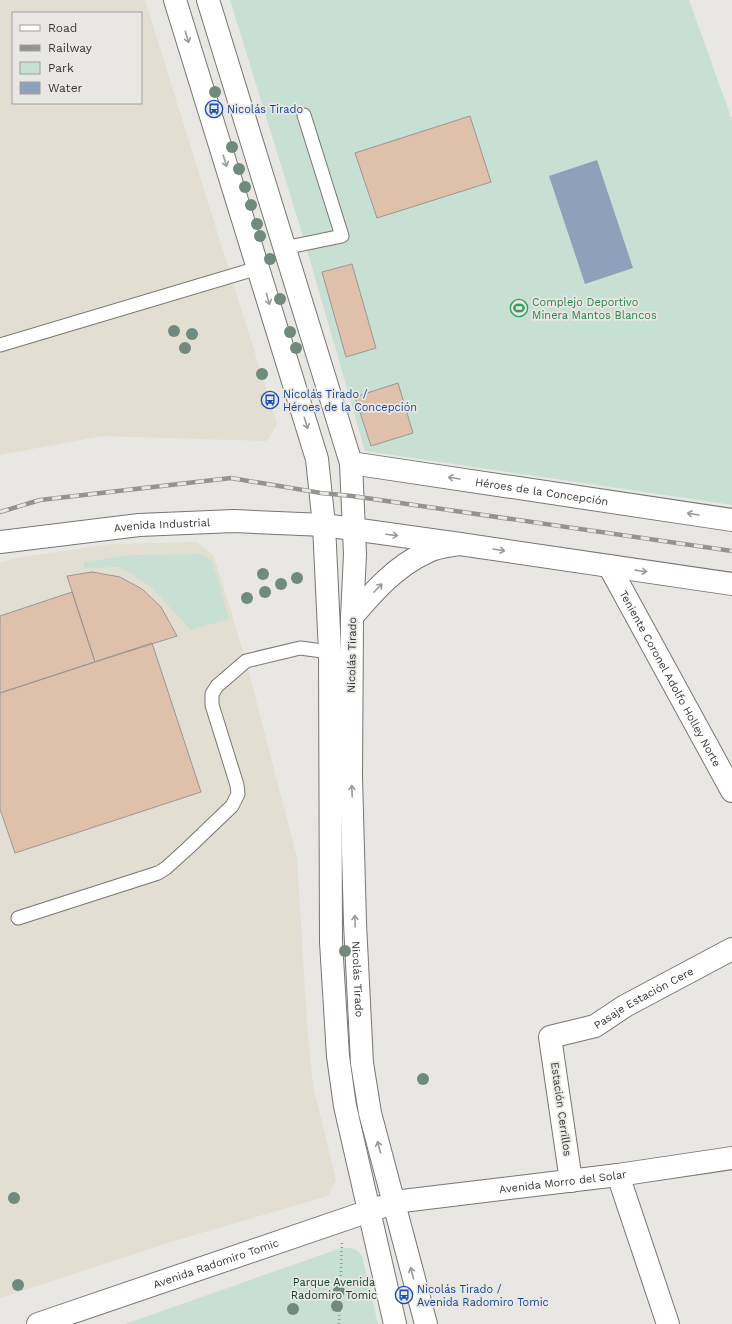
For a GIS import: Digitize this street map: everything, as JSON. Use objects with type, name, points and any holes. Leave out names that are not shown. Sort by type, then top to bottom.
[{"type":"main road","name":"Nicolás Tirado","points":[[175,0],[317,459],[324,525],[330,652],[331,942],[338,1056],[345,1106],[395,1324]]},
{"type":"main road","name":"Nicolás Tirado","points":[[208,0],[351,463],[355,554],[352,617],[351,777],[355,923],[362,1063],[370,1113],[426,1324]]},
{"type":"main road","name":"Héroes de la Concepción","points":[[351,463],[732,520]]},
{"type":"main road","name":"Avenida Industrial","points":[[0,542],[139,525],[234,521],[324,525],[460,544]]},
{"type":"main road","points":[[352,617],[370,596],[397,569],[427,551],[460,544],[732,584]]},
{"type":"main road","name":"Teniente Coronel Adolfo Holley Norte","points":[[609,566],[732,789]]},
{"type":"main road","name":"Pasaje Estación Cere","points":[[550,1037],[595,1026],[625,1006],[732,949]]},
{"type":"main road","name":"Estación Cerrillos","points":[[550,1037],[571,1181]]},
{"type":"main road","name":"Avenida Morro del Solar","points":[[394,1202],[618,1175],[732,1158]]},
{"type":"main road","points":[[618,1175],[668,1324]]},
{"type":"main road","name":"Avenida Radomiro Tomic","points":[[38,1324],[394,1202]]},
{"type":"lane","points":[[284,248],[342,236],[304,114]]},
{"type":"lane","points":[[0,345],[258,268]]},
{"type":"lane","points":[[18,918],[158,873],[166,868],[232,806],[238,794],[237,785],[212,705],[212,694],[217,686],[246,661],[300,648],[330,652]]},
{"type":"path","points":[[340,1324],[343,1220]]},
{"type":"shaded area","points":[[0,0],[145,0],[277,424],[267,441],[102,436],[0,455]]},
{"type":"shaded area","points":[[197,542],[214,556],[246,661],[297,858],[307,1025],[313,1085],[336,1180],[328,1196],[174,1241],[0,1298],[0,563],[15,558],[111,544]]},
{"type":"green space","name":"Complejo Deportivo Minera Mantos Blancos","points":[[230,0],[689,0],[732,117],[732,505],[365,451],[305,243]]},
{"type":"green space","points":[[201,554],[212,561],[229,619],[191,630],[150,586],[120,567],[84,568],[84,562],[133,555]]},
{"type":"green space","name":"Parque Avenida Radomiro Tomic","points":[[341,1248],[353,1249],[358,1251],[362,1256],[378,1324],[125,1324]]},
{"type":"water","points":[[597,160],[633,268],[585,284],[549,176]]},
{"type":"building","points":[[470,116],[491,182],[377,218],[355,153]]},
{"type":"building","points":[[352,264],[376,348],[346,357],[322,272]]},
{"type":"building","points":[[398,383],[413,433],[371,446],[355,397]]},
{"type":"building","points":[[92,572],[120,577],[142,589],[161,607],[177,636],[95,662],[67,576]]},
{"type":"building","points":[[72,592],[95,662],[0,693],[0,616]]},
{"type":"building","points":[[152,643],[201,792],[15,853],[0,809],[0,693]]},
{"type":"railway","points":[[0,512],[40,500],[231,478],[321,493],[352,496],[732,551]]},
{"type":"place","name":"Nicolás Tirado","points":[[214,109]]},
{"type":"place","name":"Complejo Deportivo Minera Mantos Blancos","points":[[519,308]]},
{"type":"place","name":"Nicolás Tirado / Héroes de la Concepción","points":[[270,400]]},
{"type":"place","name":"Nicolás Tirado / Avenida Radomiro Tomic","points":[[404,1295]]}]
